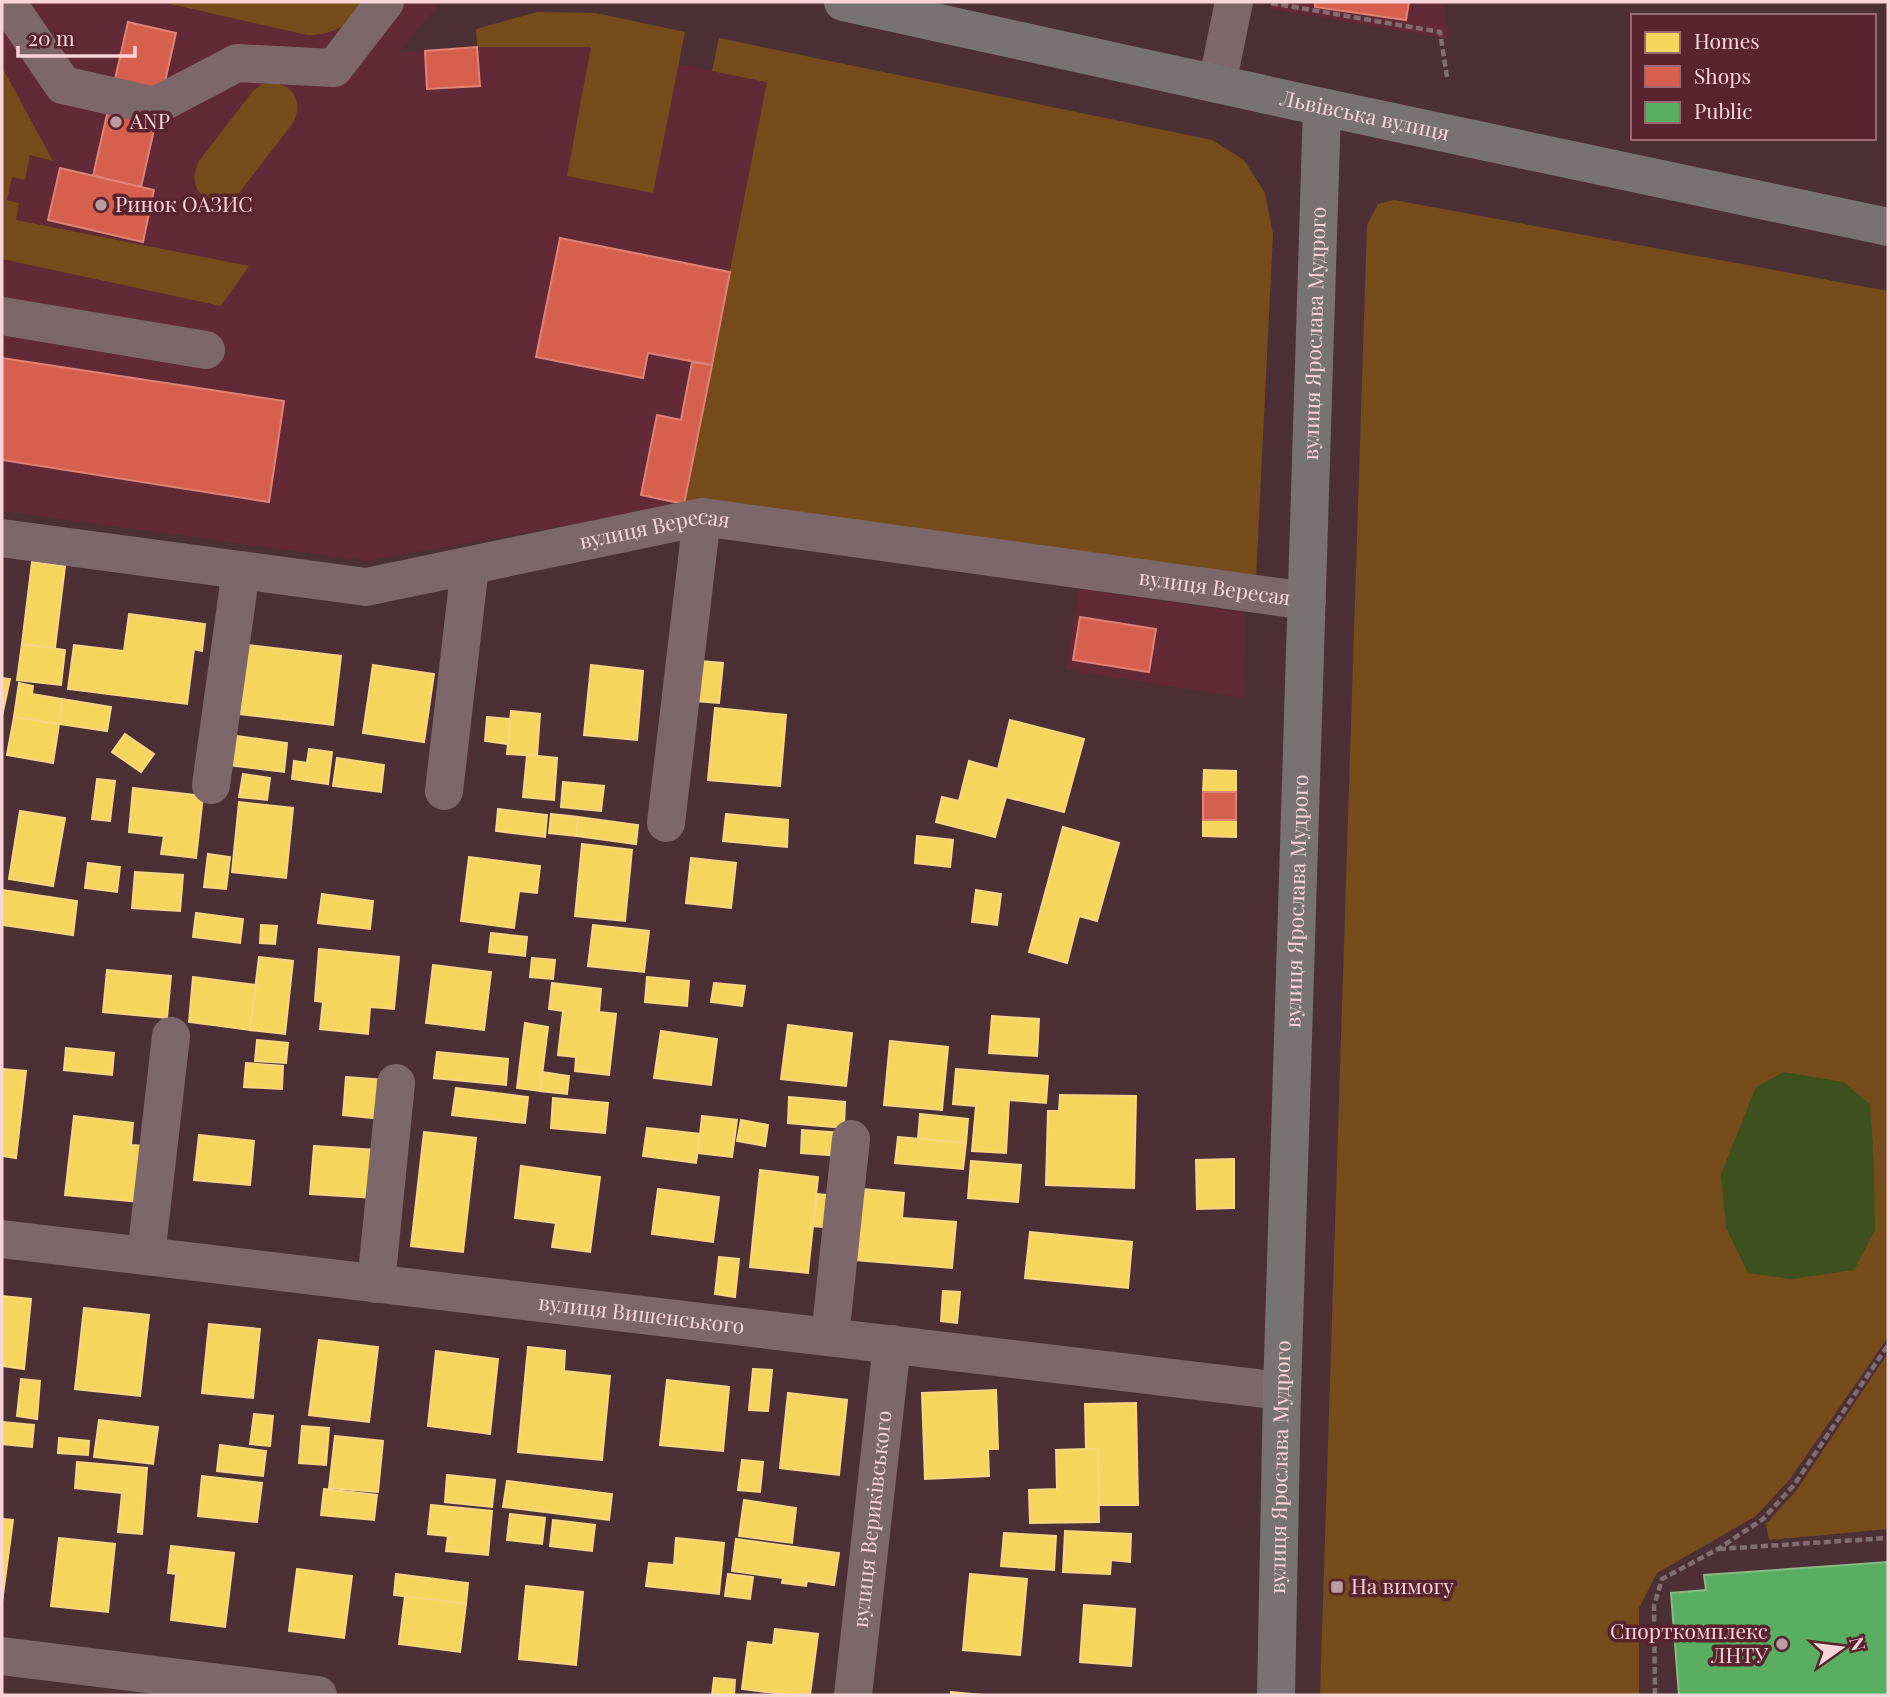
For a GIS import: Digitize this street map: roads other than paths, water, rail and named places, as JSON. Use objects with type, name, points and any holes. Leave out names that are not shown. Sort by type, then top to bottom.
[{"type":"main road","name":"Львівська вулиця","points":[[843,2],[1888,227]]},
{"type":"main road","name":"вулиця Ярослава Мудрого","points":[[1276,1695],[1282,1391],[1322,107]]},
{"type":"street","points":[[2,8],[17,17],[63,85],[155,106],[237,63],[334,68],[385,2]]},
{"type":"street","points":[[1217,84],[1234,2]]},
{"type":"street","points":[[2,316],[206,350]]},
{"type":"street","points":[[666,823],[702,517]]},
{"type":"street","name":"вулиця Вересая","points":[[2,538],[366,587],[702,517],[1307,601]]},
{"type":"street","points":[[444,792],[470,566]]},
{"type":"street","points":[[211,785],[241,570]]},
{"type":"street","points":[[146,1256],[170,1036]]},
{"type":"street","points":[[376,1284],[396,1083]]},
{"type":"street","points":[[830,1337],[850,1139]]},
{"type":"street","name":"вулиця Вишенського","points":[[2,1239],[1282,1391]]},
{"type":"street","name":"вулиця Вериківського","points":[[853,1695],[892,1344]]},
{"type":"street","points":[[2,1656],[318,1695]]},
{"type":"place","name":"ANP","points":[[116,122]]},
{"type":"place","name":"Ринок ОАЗИС","points":[[101,205]]},
{"type":"place","name":"На вимогу","points":[[1337,1587]]},
{"type":"place","name":"Спорткомплекс ЛНТУ","points":[[1782,1644]]}]
